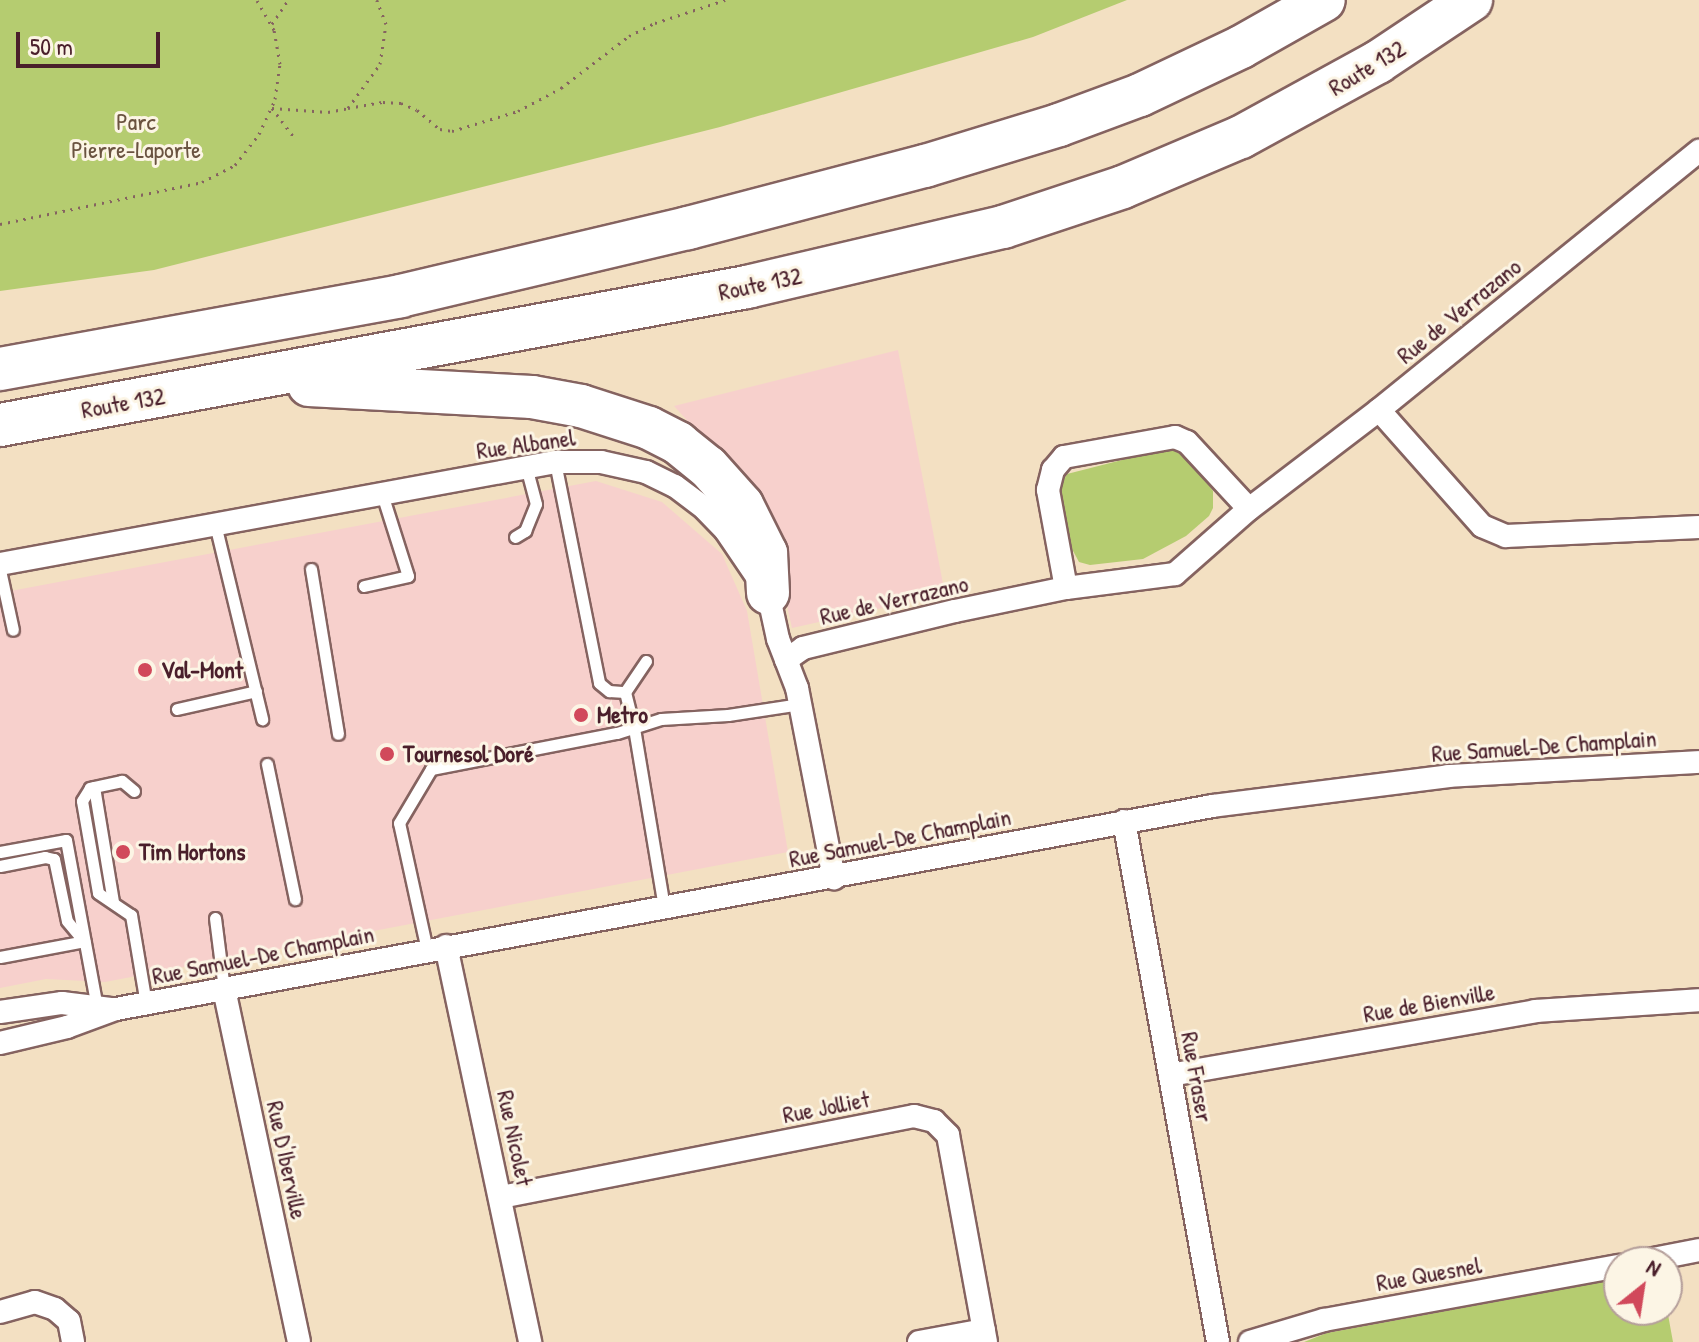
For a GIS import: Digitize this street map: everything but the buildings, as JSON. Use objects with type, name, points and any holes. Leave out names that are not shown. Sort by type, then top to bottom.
[{"type":"highway","points":[[0,369],[400,296],[688,228],[925,166],[1059,125],[1140,95],[1241,47],[1324,0]]},
{"type":"highway","name":"Route 132","points":[[0,425],[747,287],[972,236],[1136,182],[1241,137],[1378,62],[1471,0]]},
{"type":"highway","points":[[240,382],[506,394],[581,406],[632,421],[688,451],[720,479],[742,505],[766,553],[768,593]]},
{"type":"street","name":"Rue de Verrazano","points":[[786,660],[803,648],[1066,588],[1175,574],[1249,509],[1379,410],[1699,151]]},
{"type":"street","points":[[1379,410],[1482,526],[1506,536],[1699,527]]},
{"type":"street","points":[[1066,588],[1048,490],[1053,470],[1064,457],[1175,437],[1187,442],[1249,509]]},
{"type":"street","name":"Rue Albanel","points":[[0,567],[555,462],[616,464],[675,486],[705,509],[726,531],[768,593],[800,704],[834,878]]},
{"type":"street","name":"Rue Samuel-De Champlain","points":[[0,1043],[104,1011],[834,878],[1124,821],[1448,776],[1699,762]]},
{"type":"street","name":"Rue Fraser","points":[[1124,821],[1218,1342]]},
{"type":"street","name":"Rue Nicolet","points":[[437,948],[501,1197],[530,1342]]},
{"type":"street","name":"Rue D'Iberville","points":[[224,989],[299,1342]]},
{"type":"street","name":"Rue de Bienville","points":[[1170,1075],[1535,1011],[1699,1000]]},
{"type":"street","name":"Rue Samuel-De Champlain","points":[[0,1012],[62,1003],[104,1011]]},
{"type":"street","name":"Rue Jolliet","points":[[501,1197],[914,1116],[934,1121],[948,1135],[985,1336]]},
{"type":"street","name":"Rue Quesnel","points":[[1250,1342],[1324,1320],[1603,1269]]},
{"type":"street","points":[[0,1312],[35,1302],[55,1309],[69,1321],[73,1342]]},
{"type":"street","points":[[919,1342],[985,1336]]},
{"type":"lane","points":[[555,462],[599,683],[609,691],[625,692]]},
{"type":"lane","points":[[515,537],[525,531],[536,504],[526,467]]},
{"type":"lane","points":[[364,586],[408,576],[382,494]]},
{"type":"lane","points":[[215,524],[262,719]]},
{"type":"lane","points":[[0,567],[13,630]]},
{"type":"lane","points":[[311,569],[338,734]]},
{"type":"lane","points":[[646,661],[625,692],[634,728],[664,907]]},
{"type":"lane","points":[[177,709],[256,691]]},
{"type":"lane","points":[[437,948],[399,823],[431,769],[679,717],[728,715],[800,704]]},
{"type":"lane","points":[[267,764],[295,899]]},
{"type":"lane","points":[[134,791],[122,781],[94,787],[84,793],[82,801],[98,893],[131,915],[146,1004]]},
{"type":"lane","points":[[0,852],[66,840],[85,941],[104,1011]]},
{"type":"lane","points":[[0,866],[45,857],[54,859],[67,921],[85,941]]},
{"type":"lane","points":[[215,918],[224,989]]},
{"type":"lane","points":[[0,957],[85,941]]},
{"type":"path","points":[[0,224],[202,182],[235,165],[259,134],[272,108],[280,64],[271,25],[257,0]]},
{"type":"path","points":[[271,25],[288,0]]},
{"type":"path","points":[[348,108],[380,64],[386,24],[377,0]]},
{"type":"path","points":[[272,108],[328,112],[383,102],[401,103],[417,110],[440,129],[452,131],[518,111],[561,88],[629,36],[725,0]]},
{"type":"path","points":[[272,108],[295,138]]},
{"type":"shaded area","points":[[898,350],[945,594],[792,628],[765,506],[674,406]]},
{"type":"shaded area","points":[[596,481],[662,502],[722,554],[747,611],[788,852],[105,982],[46,979],[0,988],[0,593]]},
{"type":"green space","name":"Parc Pierre-Laporte","points":[[0,0],[1127,0],[1033,37],[720,127],[154,270],[0,291]]},
{"type":"green space","points":[[1169,448],[1191,460],[1213,491],[1213,508],[1209,516],[1186,536],[1143,559],[1090,565],[1079,562],[1072,549],[1058,490],[1067,474]]},
{"type":"green space","points":[[1603,1282],[1603,1326],[1670,1326],[1673,1342],[1304,1342],[1327,1333]]},
{"type":"place","name":"Val-Mont","points":[[145,670]]},
{"type":"place","name":"Metro","points":[[581,715]]},
{"type":"place","name":"Tournesol Doré","points":[[387,754]]},
{"type":"place","name":"Tim Hortons","points":[[123,852]]}]
